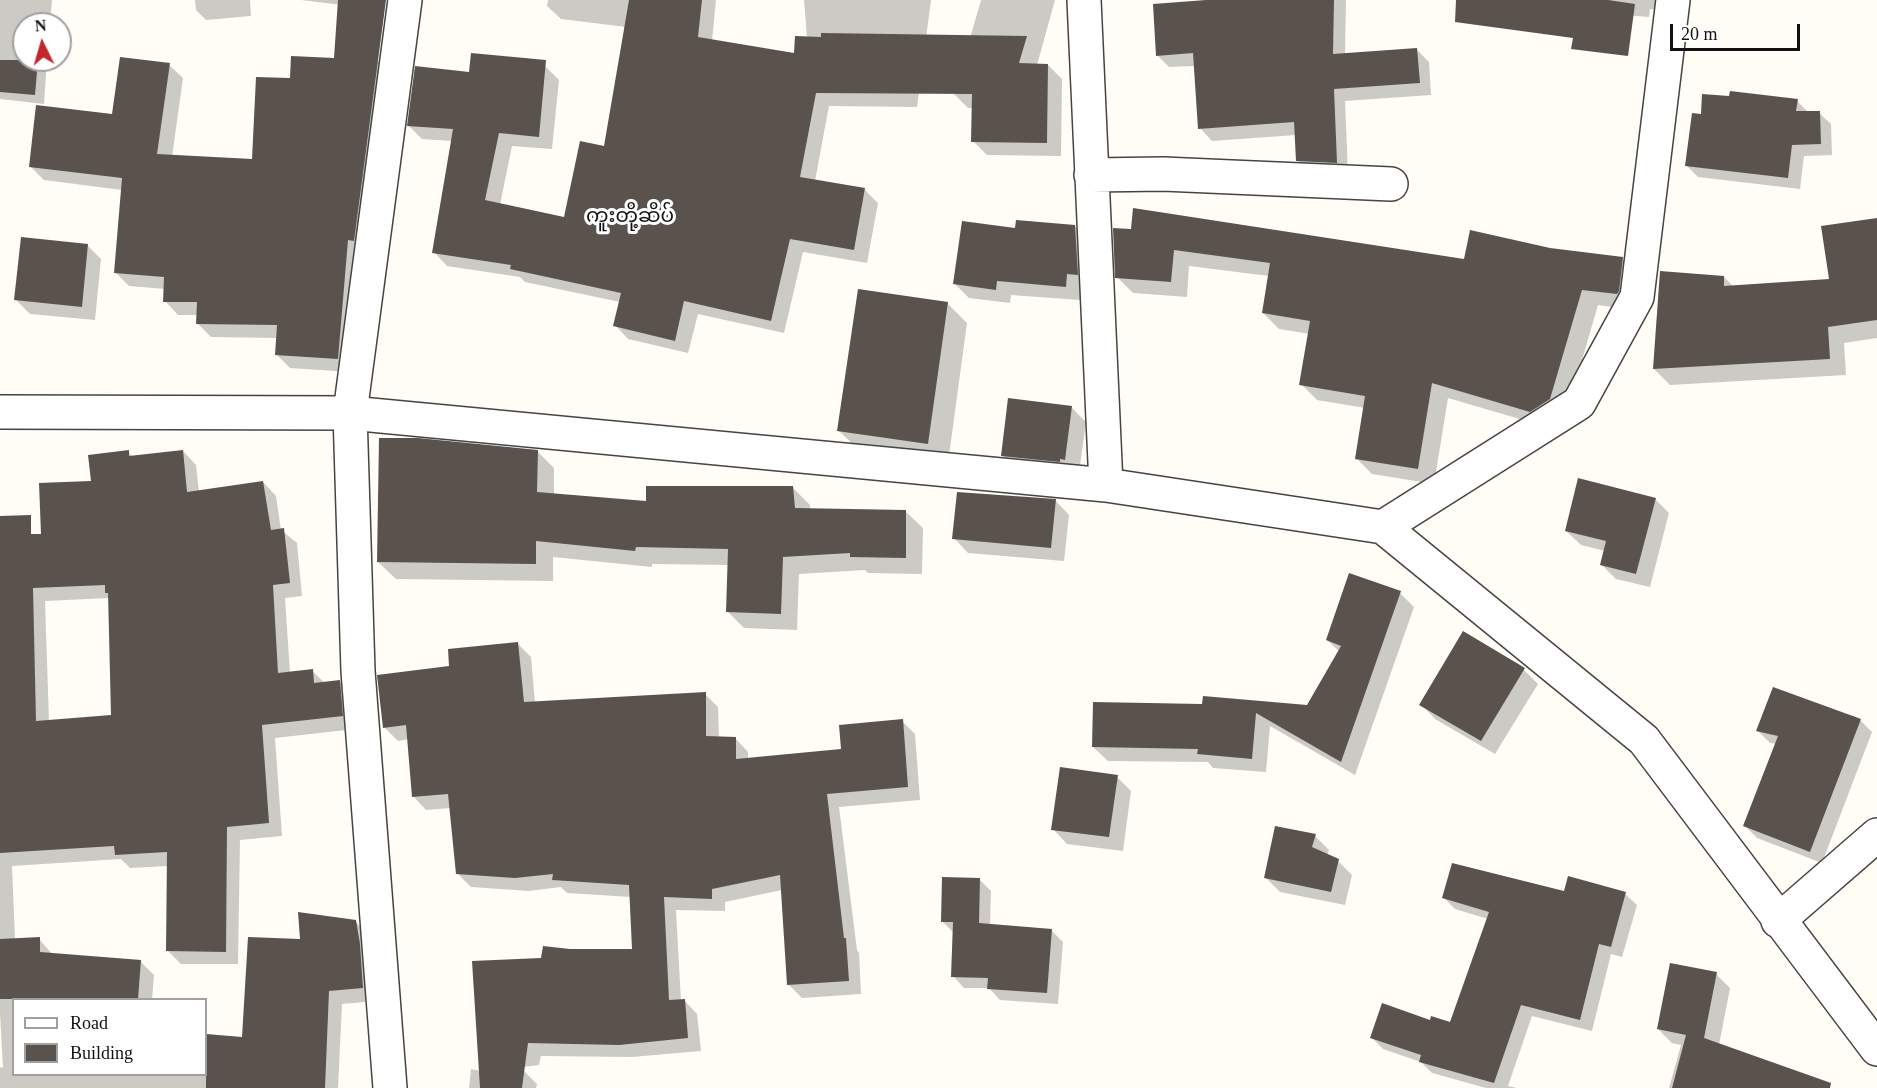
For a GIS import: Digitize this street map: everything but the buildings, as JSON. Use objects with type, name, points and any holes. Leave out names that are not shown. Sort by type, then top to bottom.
[{"type":"street","points":[[390,1088],[358,671],[350,413],[405,0]]},
{"type":"street","points":[[1084,0],[1106,485]]},
{"type":"street","points":[[1383,527],[1579,403],[1584,394],[1637,297],[1673,0]]},
{"type":"street","points":[[1091,175],[1163,174],[1391,184]]},
{"type":"street","points":[[0,412],[350,413],[1106,485],[1383,527],[1644,740],[1778,921],[1877,1049]]},
{"type":"street","points":[[1778,921],[1877,835]]},
{"type":"district","name":"ကူးတို့ဆိပ်","points":[[630,217]]}]
